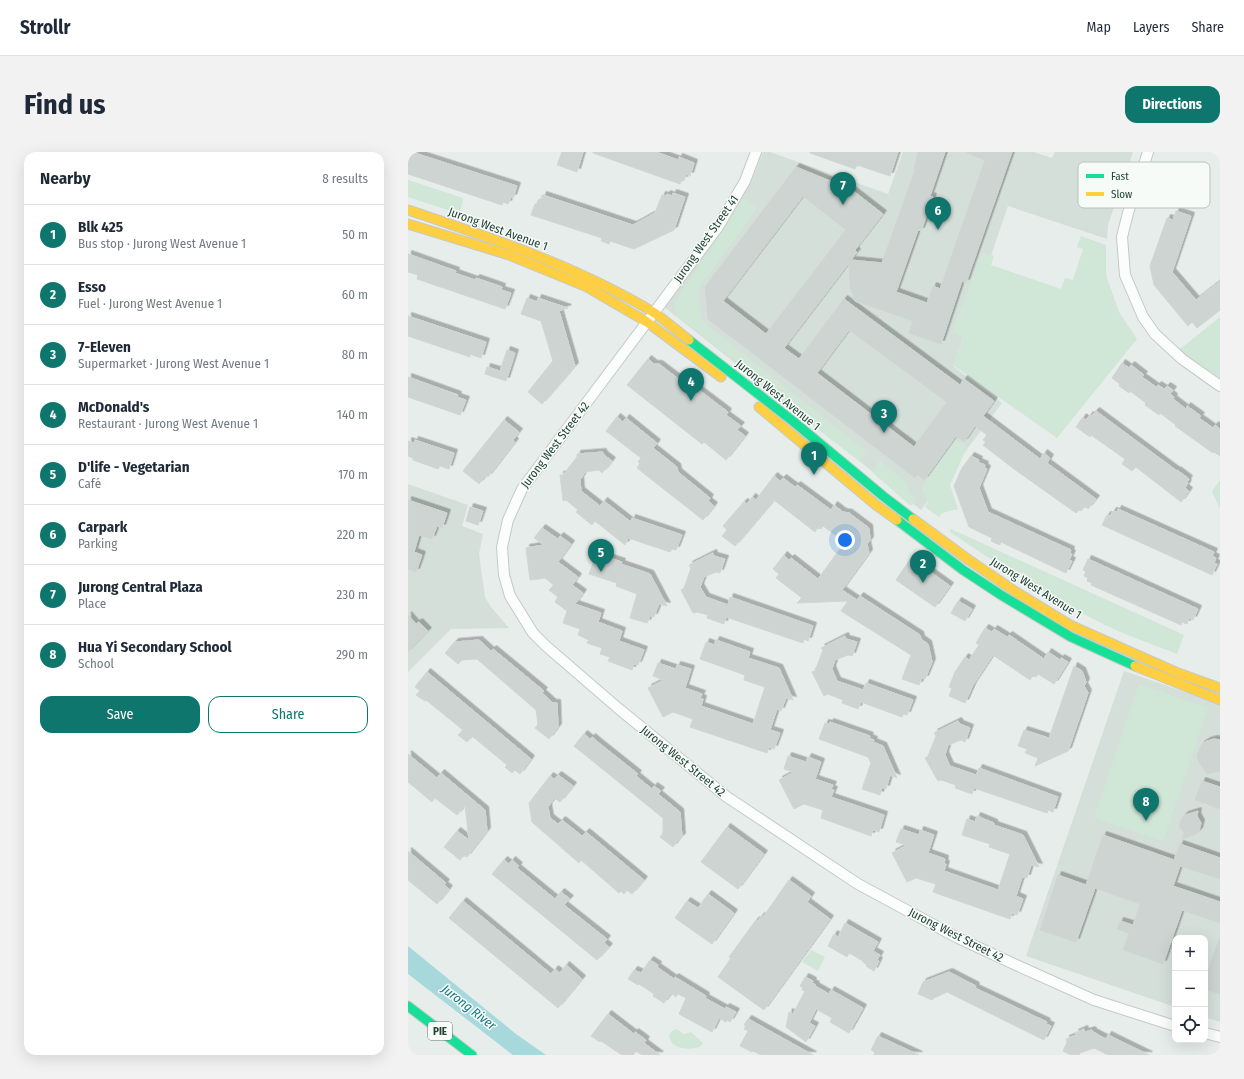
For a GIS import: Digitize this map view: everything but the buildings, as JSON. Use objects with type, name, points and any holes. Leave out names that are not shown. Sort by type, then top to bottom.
[{"type":"main road","name":"Jurong West Avenue 1","points":[[408,210],[512,245],[603,284],[654,313],[794,422],[883,496],[969,560],[1016,592],[1070,625],[1097,638],[1178,673],[1220,688]]},
{"type":"main road","name":"Jurong West Avenue 1","points":[[408,224],[509,255],[587,287],[647,322],[729,383]]},
{"type":"main road","name":"Jurong West Avenue 1","points":[[748,398],[876,505],[956,565],[1001,595],[1071,637],[1220,700]]},
{"type":"main road","name":"PIE","points":[[408,1006],[472,1055]]},
{"type":"street","name":"Jurong West Street 41","points":[[647,322],[718,227],[745,181],[756,152]]},
{"type":"street","points":[[1145,162],[1148,152]]},
{"type":"street","points":[[1129,208],[1122,237],[1125,275],[1143,317],[1155,334],[1182,359],[1220,386]]},
{"type":"street","name":"Jurong West Street 42","points":[[647,322],[525,483],[510,513],[502,547],[504,575],[510,596],[533,632],[546,646],[610,702],[727,797],[858,884],[958,938],[1094,1000],[1172,1025]]},
{"type":"street","points":[[1208,1034],[1220,1037]]},
{"type":"shaded area","points":[[763,152],[770,152],[888,194],[903,152],[1034,152],[1052,158],[1055,152],[1133,152],[1130,162],[1078,162],[1078,208],[1114,208],[1108,225],[1107,239],[1008,206],[953,366],[1002,403],[921,510],[663,306],[752,180]]},
{"type":"shaded area","points":[[408,484],[468,505],[462,526],[483,534],[479,554],[485,597],[491,607],[509,628],[451,629],[408,672]]},
{"type":"shaded area","points":[[1124,671],[1220,704],[1220,1022],[1208,1018],[1208,935],[1172,935],[1172,1006],[1026,956]]},
{"type":"green space","points":[[408,180],[463,198],[460,214],[408,197]]},
{"type":"green space","points":[[744,198],[757,208],[697,291],[702,321],[866,451],[859,461],[762,386],[754,375],[677,316],[674,309],[674,303]]},
{"type":"green space","points":[[1081,236],[1106,245],[1106,275],[1119,312],[1137,339],[1057,438],[953,365],[963,337],[952,332],[982,252],[994,256],[991,265],[1061,289],[1065,278],[1073,280],[1083,249],[1077,247]]},
{"type":"green space","points":[[1220,317],[1220,383],[1179,350]]},
{"type":"green space","points":[[956,440],[967,447],[950,485],[958,509],[942,513],[939,517],[925,507],[928,502],[921,488]]},
{"type":"green space","points":[[880,460],[904,480],[915,502],[911,506],[872,472]]},
{"type":"green space","points":[[1220,480],[1220,509],[1212,491]]},
{"type":"green space","points":[[951,529],[1184,635],[1177,654],[1110,627],[1081,613],[986,556],[950,532]]},
{"type":"green space","points":[[1139,684],[1208,708],[1163,841],[1094,818]]},
{"type":"green space","points":[[811,950],[825,957],[818,971],[802,962]]},
{"type":"green space","points":[[677,1029],[684,1034],[691,1032],[703,1043],[697,1048],[687,1049],[673,1044],[669,1035],[672,1031]]},
{"type":"water","name":"Jurong River","points":[[408,946],[516,1034],[546,1055],[513,1055],[408,974]]},
{"type":"traffic: fast","points":[[689,340],[794,422],[913,519]]},
{"type":"traffic: fast","points":[[897,520],[963,570],[1001,595],[1071,637],[1135,666]]},
{"type":"traffic: fast","points":[[408,1006],[472,1055]]},
{"type":"traffic: slow","points":[[408,210],[502,242],[564,267],[653,312],[689,340]]},
{"type":"traffic: slow","points":[[408,224],[509,255],[587,287],[647,322],[721,377]]},
{"type":"traffic: slow","points":[[759,407],[876,505],[897,520]]},
{"type":"traffic: slow","points":[[913,519],[1016,592],[1070,625],[1178,673],[1220,688]]},
{"type":"traffic: slow","points":[[1135,666],[1220,700]]},
{"type":"place","name":"Jurong Central Plaza","points":[[843,205]]},
{"type":"place","name":"Carpark","points":[[938,230]]},
{"type":"place","name":"McDonald's","points":[[691,401]]},
{"type":"place","name":"7-Eleven","points":[[884,433]]},
{"type":"place","name":"Blk 425","points":[[814,475]]},
{"type":"place","name":"D'life - Vegetarian","points":[[601,572]]},
{"type":"place","name":"Esso","points":[[923,583]]},
{"type":"place","name":"Hua Yi Secondary School","points":[[1146,821]]}]
